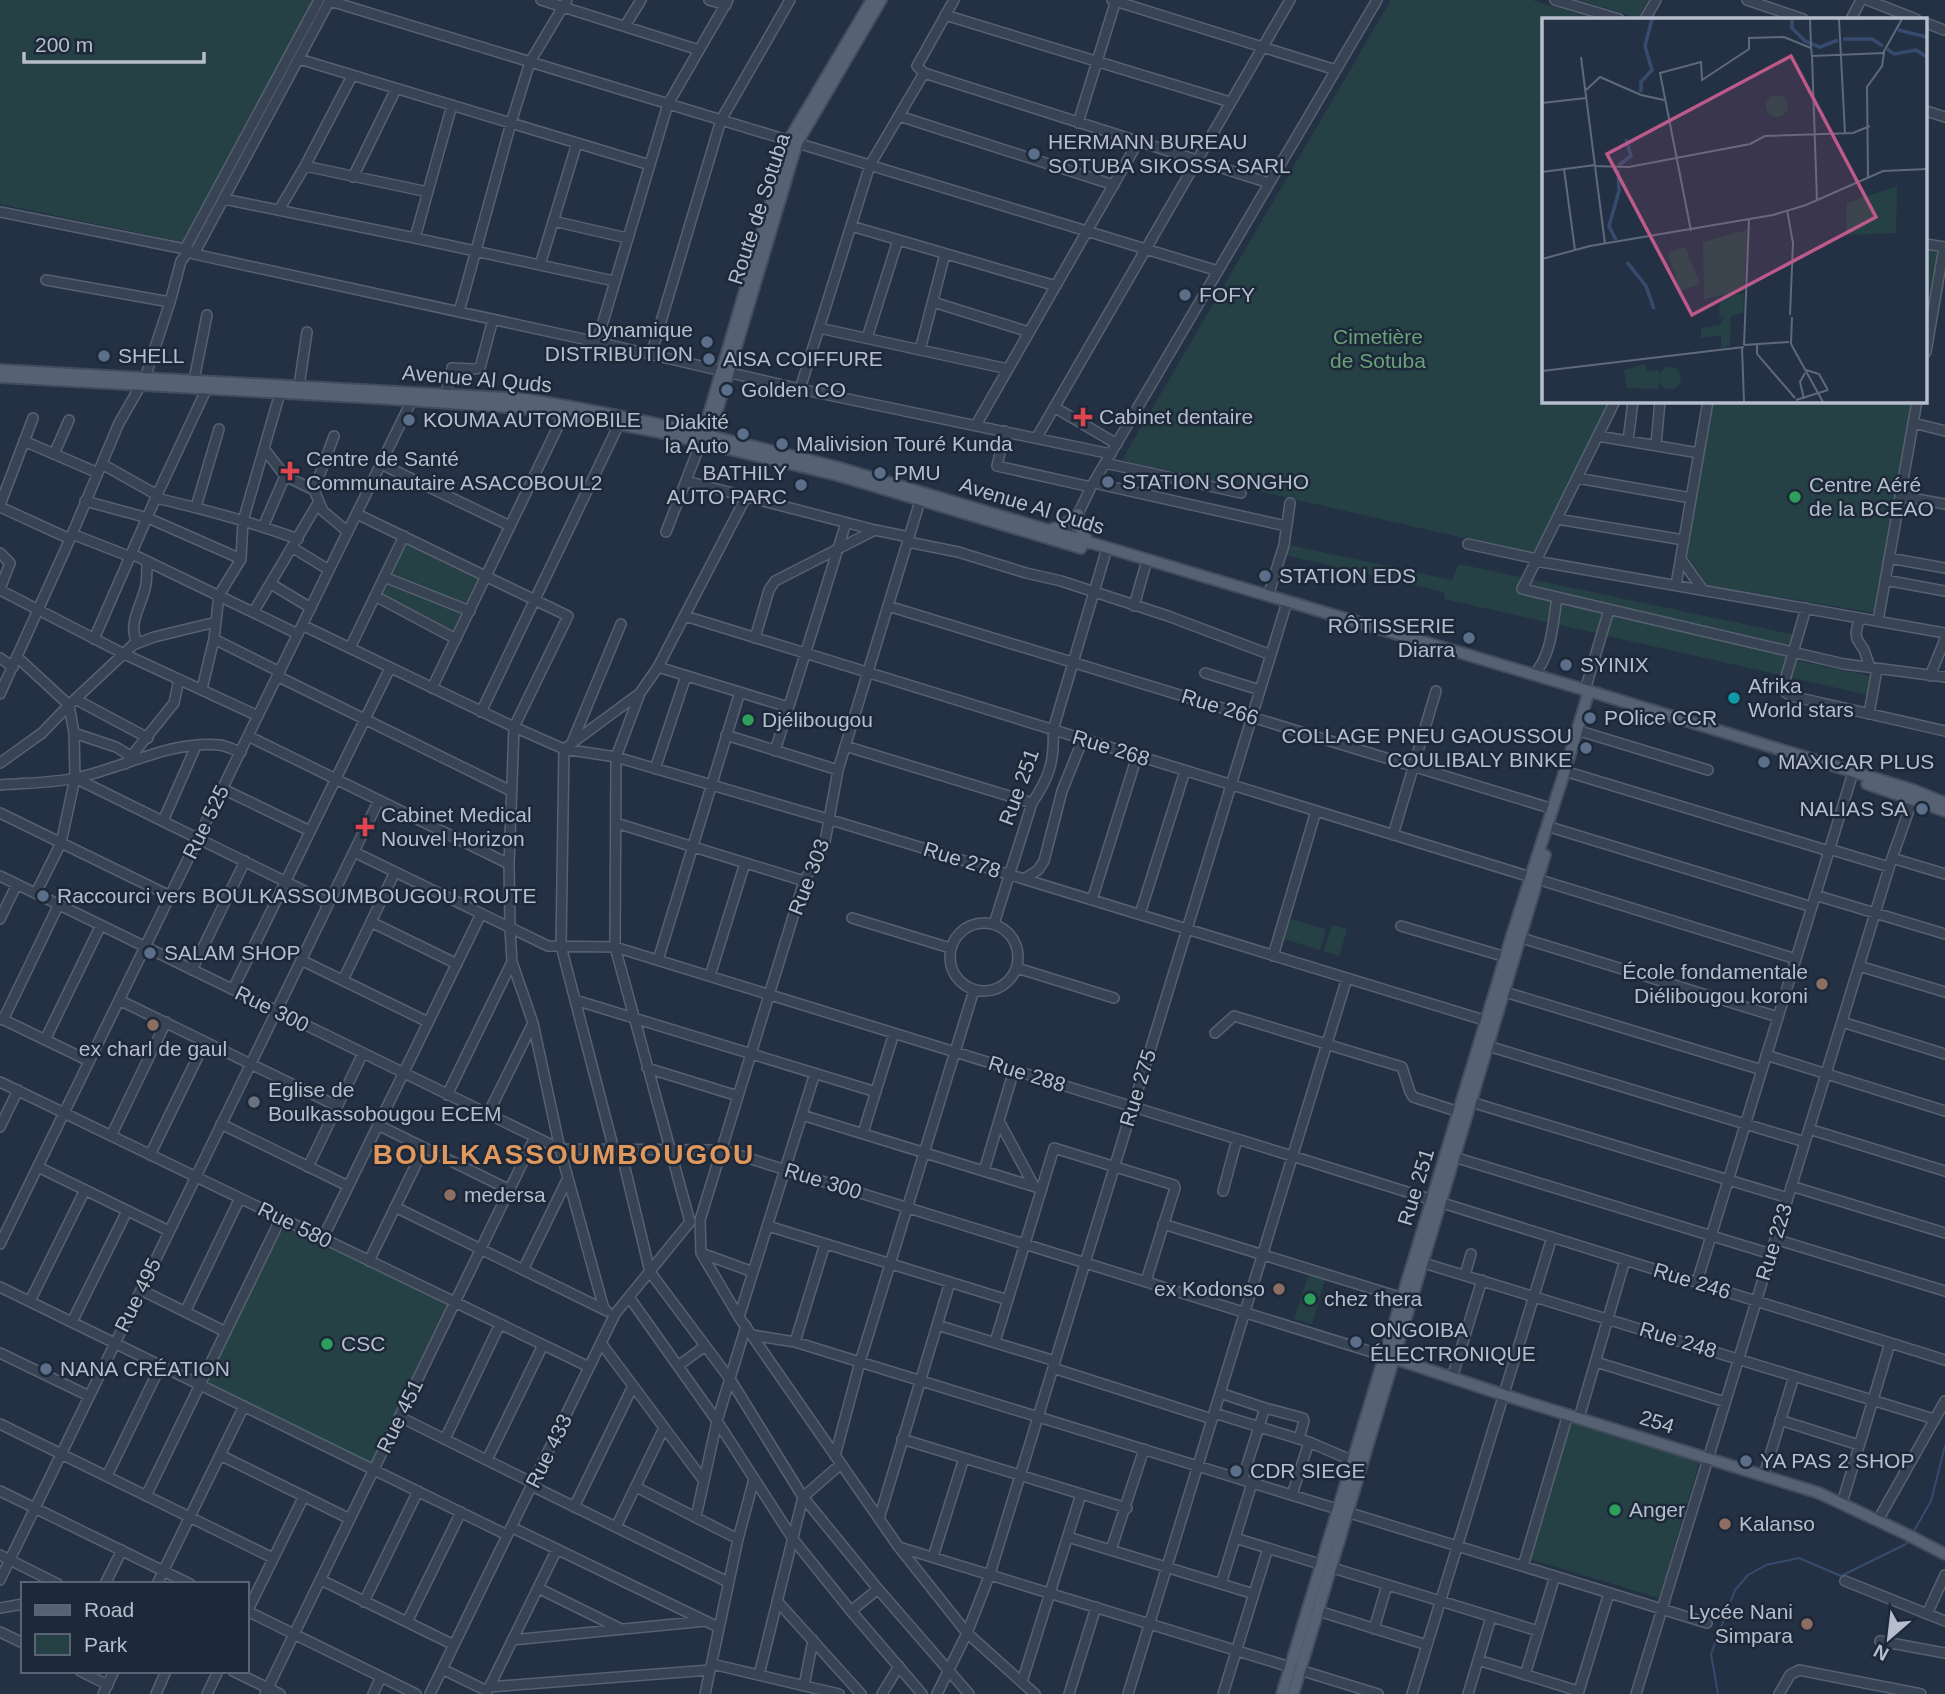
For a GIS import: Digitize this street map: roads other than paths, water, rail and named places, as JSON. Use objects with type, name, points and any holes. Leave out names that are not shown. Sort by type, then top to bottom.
[{"type":"main road","name":"Route de Sotuba","points":[[705,439],[793,142],[872,0]]},
{"type":"main road","name":"Route de Sotuba","points":[[793,142],[881,0]]},
{"type":"main road","name":"Avenue Al Quds","points":[[0,369],[206,390],[413,396],[446,394],[523,399],[836,467],[1049,530],[1061,538],[1089,542],[1268,596],[1286,605],[1589,694],[1914,795],[1945,811]]},
{"type":"main road","name":"Avenue Al Quds","points":[[0,377],[142,382],[194,380],[299,386],[413,396],[621,421]]},
{"type":"main road","name":"Avenue Al Quds","points":[[705,439],[920,501],[1061,538],[1105,555],[1533,675],[1851,779],[1945,803]]},
{"type":"main road","points":[[1049,530],[1062,526],[1078,514],[1081,530],[1089,542]]},
{"type":"main road","name":"Rue 251","points":[[1534,879],[1583,732],[1589,694]]},
{"type":"main road","name":"Rue 251","points":[[1436,1201],[1454,1157],[1505,992],[1516,936],[1589,694]]},
{"type":"main road","name":"Rue 251","points":[[1282,1694],[1295,1668],[1313,1610],[1436,1201],[1459,1112],[1506,957],[1516,936]]},
{"type":"main road","name":"254","points":[[1389,1357],[1819,1493],[1945,1554]]},
{"type":"main road","name":"Rue 251","points":[[1293,1694],[1295,1668]]},
{"type":"street","points":[[189,251],[319,0]]},
{"type":"street","points":[[1,691],[39,610],[119,423],[142,382],[170,302],[181,261],[224,199],[330,0],[1218,271]]},
{"type":"street","points":[[541,0],[565,3],[699,50]]},
{"type":"street","points":[[625,26],[641,0]]},
{"type":"street","points":[[597,342],[668,104],[727,2],[709,0]]},
{"type":"street","points":[[651,355],[721,120],[790,0]]},
{"type":"street","points":[[954,0],[917,66],[924,73],[1269,183]]},
{"type":"street","points":[[1078,122],[1114,0],[1336,70]]},
{"type":"street","points":[[1037,438],[1290,0]]},
{"type":"street","points":[[1061,538],[1078,514],[1092,485],[1377,0]]},
{"type":"street","points":[[1555,0],[1616,18]]},
{"type":"street","points":[[1646,18],[1656,0]]},
{"type":"street","points":[[1747,0],[1800,18]]},
{"type":"street","points":[[1852,18],[1861,0]]},
{"type":"street","points":[[1867,0],[1913,18]]},
{"type":"street","points":[[459,312],[530,62],[565,3]]},
{"type":"street","points":[[945,15],[1230,102]]},
{"type":"street","points":[[1927,23],[1944,30]]},
{"type":"street","points":[[299,59],[650,165]]},
{"type":"street","points":[[800,389],[870,165],[924,73]]},
{"type":"street","points":[[279,210],[352,76]]},
{"type":"street","points":[[353,177],[396,89]]},
{"type":"street","points":[[415,237],[452,106]]},
{"type":"street","points":[[1927,111],[1945,117]]},
{"type":"street","points":[[899,116],[1114,185]]},
{"type":"street","points":[[976,425],[1138,142]]},
{"type":"street","points":[[540,265],[577,143]]},
{"type":"street","points":[[305,166],[428,192]]},
{"type":"street","points":[[224,199],[415,237],[614,281]]},
{"type":"street","points":[[0,212],[189,251],[800,389],[1037,438],[1241,493]]},
{"type":"street","points":[[553,221],[627,238]]},
{"type":"street","points":[[851,226],[1056,286]]},
{"type":"street","points":[[867,338],[898,240]]},
{"type":"street","points":[[1927,244],[1945,247],[1927,346]]},
{"type":"street","points":[[920,350],[945,254]]},
{"type":"street","points":[[46,279],[170,302]]},
{"type":"street","points":[[933,302],[1029,332]]},
{"type":"street","points":[[194,380],[207,315]]},
{"type":"street","points":[[446,394],[452,368],[480,368],[493,319]]},
{"type":"street","points":[[819,328],[1008,369]]},
{"type":"street","points":[[299,386],[307,332]]},
{"type":"street","points":[[94,639],[206,390]]},
{"type":"street","points":[[202,689],[214,639],[219,595],[241,559],[243,522],[280,393]]},
{"type":"street","name":"Rue 525","points":[[0,1244],[4,1226],[38,1167],[413,396]]},
{"type":"street","points":[[1615,402],[1522,589],[1793,654],[1844,664],[1945,677]]},
{"type":"street","points":[[1628,441],[1633,402]]},
{"type":"street","points":[[1656,445],[1660,402]]},
{"type":"street","points":[[1676,586],[1708,402]]},
{"type":"street","points":[[1878,621],[1917,402]]},
{"type":"street","points":[[1054,407],[1116,444]]},
{"type":"street","points":[[432,688],[564,414]]},
{"type":"street","points":[[0,506],[33,418]]},
{"type":"street","points":[[54,454],[69,420]]},
{"type":"street","points":[[481,712],[621,421]]},
{"type":"street","points":[[1913,423],[1945,431]]},
{"type":"street","points":[[196,507],[219,429]]},
{"type":"street","points":[[1005,431],[997,466],[1286,526]]},
{"type":"street","points":[[334,436],[314,490],[323,511],[348,532]]},
{"type":"street","points":[[1598,436],[1699,453]]},
{"type":"street","points":[[666,533],[705,439]]},
{"type":"street","points":[[24,441],[98,473]]},
{"type":"street","points":[[265,450],[285,475],[314,490]]},
{"type":"street","points":[[102,464],[157,496],[263,527],[296,543],[329,570]]},
{"type":"street","points":[[381,464],[510,526]]},
{"type":"street","points":[[263,527],[285,475]]},
{"type":"street","points":[[1577,478],[1691,498]]},
{"type":"street","points":[[686,481],[958,552],[1094,592],[1168,616],[1271,655]]},
{"type":"street","points":[[1900,496],[1945,505]]},
{"type":"street","points":[[695,1221],[669,1150],[615,947],[616,757],[640,693],[658,667],[746,497]]},
{"type":"street","points":[[86,501],[148,518],[241,559]]},
{"type":"street","name":"Rue 303","points":[[701,1253],[695,1221],[722,1150],[804,881],[824,847],[838,770],[920,501]]},
{"type":"street","points":[[254,611],[318,503]]},
{"type":"street","points":[[1268,596],[1284,545],[1290,503]]},
{"type":"street","name":"Rue 278","points":[[0,506],[71,537],[131,555],[254,611],[350,648],[564,749],[616,757],[828,819],[1487,1021]]},
{"type":"street","points":[[357,514],[568,616],[514,727],[509,864],[510,928],[512,962],[533,1023],[567,1180],[604,1309]]},
{"type":"street","points":[[1557,519],[1684,540]]},
{"type":"street","points":[[775,751],[846,523]]},
{"type":"street","points":[[755,638],[769,590],[775,581],[875,530]]},
{"type":"street","points":[[350,648],[404,536]]},
{"type":"street","points":[[1468,544],[1676,586],[1945,633]]},
{"type":"street","points":[[0,553],[10,563],[0,589],[122,653],[258,716]]},
{"type":"street","name":"Rue 251","points":[[994,924],[1032,803],[1050,769],[1054,748],[1053,730],[1105,555]]},
{"type":"street","points":[[1889,558],[1945,568]]},
{"type":"street","points":[[1681,559],[1703,590]]},
{"type":"street","points":[[137,643],[134,623],[147,582],[147,562]]},
{"type":"street","points":[[1134,606],[1146,566]]},
{"type":"street","points":[[384,577],[470,611]]},
{"type":"street","points":[[1885,580],[1945,590]]},
{"type":"street","points":[[271,584],[311,608]]},
{"type":"street","points":[[374,596],[456,639]]},
{"type":"street","points":[[1533,675],[1541,668],[1557,597]]},
{"type":"street","name":"Rue 275","points":[[937,1694],[967,1633],[990,1574],[1286,605]]},
{"type":"street","name":"Rue 266","points":[[888,606],[1553,809]]},
{"type":"street","points":[[1805,608],[1783,687],[1785,692],[1791,696],[1945,731]]},
{"type":"street","points":[[1589,694],[1609,610]]},
{"type":"street","name":"Rue 268","points":[[685,616],[1796,959]]},
{"type":"street","points":[[1859,618],[1857,639],[1873,668],[1869,714]]},
{"type":"street","points":[[0,763],[42,733],[122,653],[137,643],[216,622]]},
{"type":"street","points":[[572,742],[621,624]]},
{"type":"street","points":[[214,639],[365,719],[511,791]]},
{"type":"street","points":[[1930,676],[1945,639]]},
{"type":"street","points":[[18,657],[72,702],[148,738]]},
{"type":"street","points":[[0,658],[13,667]]},
{"type":"street","points":[[658,667],[788,707]]},
{"type":"street","points":[[233,989],[390,668]]},
{"type":"street","points":[[1205,673],[1260,690]]},
{"type":"street","points":[[655,769],[686,676]]},
{"type":"street","points":[[0,785],[75,778],[125,765],[134,758],[174,703],[179,678]]},
{"type":"street","points":[[1393,835],[1436,691]]},
{"type":"street","points":[[657,960],[740,692]]},
{"type":"street","points":[[614,1150],[561,946],[564,749],[640,693]]},
{"type":"street","points":[[36,893],[61,843],[75,778],[72,702]]},
{"type":"street","points":[[1583,732],[1708,770]]},
{"type":"street","points":[[75,733],[116,747],[134,758],[195,746],[221,745],[241,752]]},
{"type":"street","points":[[248,736],[509,864]]},
{"type":"street","points":[[726,736],[838,770]]},
{"type":"street","points":[[1024,879],[1038,870],[1044,861],[1062,791],[1083,739]]},
{"type":"street","points":[[163,821],[195,746]]},
{"type":"street","points":[[845,746],[1032,803]]},
{"type":"street","points":[[1092,900],[1137,756]]},
{"type":"street","points":[[1140,914],[1185,771]]},
{"type":"street","points":[[1570,773],[1829,850],[1945,874]]},
{"type":"street","points":[[75,778],[329,902]]},
{"type":"street","points":[[1697,1282],[1851,779]]},
{"type":"street","points":[[222,789],[310,831]]},
{"type":"street","name":"Rue 223","points":[[1636,1694],[1890,862],[1914,795]]},
{"type":"street","name":"Rue 495","points":[[0,1580],[379,800]]},
{"type":"street","points":[[1273,956],[1316,811]]},
{"type":"street","points":[[0,813],[170,896]]},
{"type":"street","points":[[616,823],[804,881]]},
{"type":"street","points":[[1553,828],[1812,907]]},
{"type":"street","name":"Rue 288","points":[[354,852],[548,946],[615,947],[1436,1201]]},
{"type":"street","points":[[192,970],[245,861]]},
{"type":"street","points":[[710,976],[745,863]]},
{"type":"street","points":[[343,980],[396,873]]},
{"type":"street","name":"Rue 300","points":[[0,876],[560,1149],[722,1150],[1389,1357]]},
{"type":"street","points":[[0,919],[17,884]]},
{"type":"street","points":[[1815,895],[1945,934]]},
{"type":"street","points":[[59,905],[1,1019],[89,1061]]},
{"type":"street","points":[[323,1238],[481,914]]},
{"type":"street","points":[[852,918],[950,948]]},
{"type":"street","points":[[371,922],[457,964]]},
{"type":"street","points":[[972,924],[994,924],[1012,936],[1019,957],[1017,968],[1012,978],[994,990],[974,989],[962,983],[954,973],[950,948],[962,930],[972,924]]},
{"type":"street","points":[[45,1040],[101,925]]},
{"type":"street","points":[[1401,926],[1506,957]]},
{"type":"street","points":[[1516,936],[1778,1017]]},
{"type":"street","points":[[301,960],[428,1022]]},
{"type":"street","points":[[447,1094],[512,962]]},
{"type":"street","points":[[1859,966],[1945,992]]},
{"type":"street","points":[[1017,968],[1114,998]]},
{"type":"street","points":[[1128,1694],[1347,978]]},
{"type":"street","points":[[759,1675],[803,1497],[838,1460],[860,1362],[974,989]]},
{"type":"street","points":[[1505,992],[1762,1070]]},
{"type":"street","points":[[120,1000],[337,1106]]},
{"type":"street","points":[[575,1000],[876,1092]]},
{"type":"street","points":[[1215,1033],[1234,1016],[1402,1067],[1413,1097],[1459,1112]]},
{"type":"street","points":[[1842,1022],[1945,1054]]},
{"type":"street","points":[[111,1136],[166,1023]]},
{"type":"street","points":[[488,1114],[533,1023]]},
{"type":"street","points":[[863,1133],[894,1033]]},
{"type":"street","points":[[150,1155],[205,1042]]},
{"type":"street","points":[[1488,1046],[1805,1143]]},
{"type":"street","points":[[308,1167],[363,1053]]},
{"type":"street","points":[[1766,1055],[1945,1111]]},
{"type":"street","points":[[647,1068],[738,1096]]},
{"type":"street","points":[[984,1171],[1014,1070]]},
{"type":"street","points":[[739,1317],[815,1073]]},
{"type":"street","name":"Rue 580","points":[[0,1082],[589,1367]]},
{"type":"street","points":[[0,1127],[18,1090]]},
{"type":"street","points":[[1471,1102],[1788,1198]]},
{"type":"street","points":[[802,1115],[1038,1187]]},
{"type":"street","points":[[999,1121],[1038,1187]]},
{"type":"street","points":[[221,1124],[348,1186]]},
{"type":"street","points":[[378,1125],[510,1190]]},
{"type":"street","points":[[1809,1129],[1945,1171]]},
{"type":"street","name":"Rue 451","points":[[267,1691],[536,1138]]},
{"type":"street","points":[[1223,1191],[1237,1139]]},
{"type":"street","points":[[369,1261],[424,1148]]},
{"type":"street","points":[[995,1342],[1025,1244],[1038,1187],[1054,1148],[1175,1186],[1146,1281]]},
{"type":"street","points":[[1454,1157],[1771,1254]]},
{"type":"street","points":[[38,1167],[169,1231]]},
{"type":"street","points":[[625,1168],[650,1272],[730,1379],[803,1497],[878,1589],[970,1694]]},
{"type":"street","points":[[523,1270],[567,1180]]},
{"type":"street","points":[[1791,1186],[1945,1233]]},
{"type":"street","points":[[30,1301],[85,1190]]},
{"type":"street","points":[[185,1312],[240,1198]]},
{"type":"street","name":"Rue 246","points":[[1436,1201],[1945,1360]]},
{"type":"street","points":[[395,1207],[615,1314]]},
{"type":"street","points":[[72,1322],[127,1210]]},
{"type":"street","points":[[146,1496],[281,1218]]},
{"type":"street","name":"Rue 433","points":[[430,1694],[615,1314],[695,1221]]},
{"type":"street","points":[[1163,1224],[1407,1299]]},
{"type":"street","points":[[768,1226],[1008,1300]]},
{"type":"street","points":[[1412,1694],[1552,1237]]},
{"type":"street","points":[[1775,1238],[1945,1291]]},
{"type":"street","points":[[795,1342],[825,1244]]},
{"type":"street","points":[[701,1253],[753,1272]]},
{"type":"street","points":[[701,1253],[739,1317],[898,1546],[967,1633],[1035,1694]]},
{"type":"street","points":[[1465,1275],[1471,1254]]},
{"type":"street","points":[[1523,1566],[1573,1416],[1596,1362],[1625,1260]]},
{"type":"street","name":"Rue 248","points":[[1418,1261],[1873,1401],[1939,1417]]},
{"type":"street","points":[[1452,1378],[1482,1280]]},
{"type":"street","points":[[878,1518],[950,1282]]},
{"type":"street","points":[[0,1287],[461,1512],[557,1549],[718,1627]]},
{"type":"street","points":[[141,1290],[226,1332]]},
{"type":"street","points":[[629,1297],[717,1421],[793,1539],[922,1694]]},
{"type":"street","points":[[444,1439],[500,1324]]},
{"type":"street","points":[[937,1325],[1213,1416],[1299,1439],[1357,1462]]},
{"type":"street","points":[[696,1517],[717,1421],[746,1326]]},
{"type":"street","points":[[752,1335],[795,1342],[1707,1623]]},
{"type":"street","points":[[601,1343],[704,1481]]},
{"type":"street","points":[[1842,1503],[1891,1343]]},
{"type":"street","points":[[487,1460],[543,1345]]},
{"type":"street","points":[[678,1366],[705,1346]]},
{"type":"street","points":[[1,1357],[89,1396]]},
{"type":"street","points":[[1596,1362],[1725,1402]]},
{"type":"street","points":[[107,1476],[161,1365]]},
{"type":"street","points":[[1764,1475],[1794,1376]]},
{"type":"street","points":[[574,1507],[633,1386]]},
{"type":"street","points":[[1220,1393],[1303,1418],[1299,1439]]},
{"type":"street","points":[[1878,1520],[1939,1417],[1945,1401]]},
{"type":"street","points":[[158,1582],[244,1406]]},
{"type":"street","points":[[1221,1584],[1235,1538],[1265,1408]]},
{"type":"street","points":[[400,1416],[574,1507],[728,1582]]},
{"type":"street","points":[[1780,1420],[1859,1445]]},
{"type":"street","points":[[0,1424],[273,1558]]},
{"type":"street","points":[[616,1527],[664,1428]]},
{"type":"street","points":[[902,1439],[1126,1508]]},
{"type":"street","points":[[1292,1495],[1310,1443]]},
{"type":"street","points":[[1111,1550],[1144,1449]]},
{"type":"street","points":[[220,1455],[350,1519]]},
{"type":"street","points":[[933,1557],[964,1458]]},
{"type":"street","points":[[705,1694],[728,1582],[754,1479]]},
{"type":"street","points":[[636,1487],[738,1539]]},
{"type":"street","points":[[0,1491],[186,1582]]},
{"type":"street","points":[[364,1602],[418,1491]]},
{"type":"street","points":[[1022,1682],[1081,1494]]},
{"type":"street","points":[[248,1609],[303,1496]]},
{"type":"street","points":[[407,1622],[461,1512]]},
{"type":"street","points":[[1068,1536],[1254,1594]]},
{"type":"street","points":[[1235,1538],[1538,1631]]},
{"type":"street","points":[[898,1546],[1295,1668],[1358,1691],[1378,1694]]},
{"type":"street","points":[[1223,1694],[1268,1548]]},
{"type":"street","points":[[487,1691],[557,1549]]},
{"type":"street","points":[[106,1582],[121,1550]]},
{"type":"street","points":[[0,1555],[54,1582]]},
{"type":"street","points":[[1927,1614],[1945,1575]]},
{"type":"street","points":[[1525,1675],[1555,1576]]},
{"type":"street","points":[[321,1580],[454,1645]]},
{"type":"street","points":[[1845,1581],[1945,1621]]},
{"type":"street","points":[[1374,1629],[1388,1585]]},
{"type":"street","points":[[538,1588],[622,1629]]},
{"type":"street","points":[[851,1611],[878,1589]]},
{"type":"street","points":[[1478,1660],[1578,1693],[1609,1592]]},
{"type":"street","points":[[777,1601],[861,1694]]},
{"type":"street","points":[[0,1608],[21,1604]]},
{"type":"street","points":[[1069,1694],[1096,1607]]},
{"type":"street","points":[[1313,1610],[1427,1645]]},
{"type":"street","points":[[248,1612],[416,1694]]},
{"type":"street","points":[[1468,1694],[1491,1617]]},
{"type":"street","points":[[512,1640],[706,1621]]},
{"type":"street","points":[[0,1632],[21,1642]]},
{"type":"street","points":[[804,1686],[813,1640]]},
{"type":"street","points":[[1880,1641],[1945,1653]]},
{"type":"street","points":[[442,1669],[487,1691],[711,1667],[839,1694]]},
{"type":"street","points":[[882,1694],[899,1667]]},
{"type":"street","points":[[1779,1694],[1790,1675],[1799,1670],[1921,1694]]},
{"type":"street","points":[[83,1673],[106,1689],[113,1673]]},
{"type":"street","points":[[156,1694],[165,1673]]},
{"type":"street","points":[[207,1694],[217,1673]]},
{"type":"street","points":[[236,1673],[267,1691],[279,1694]]},
{"type":"street","points":[[373,1694],[381,1677]]},
{"type":"waterway","points":[[1914,1531],[1931,1501],[1945,1446]]},
{"type":"waterway","points":[[1718,1694],[1711,1654],[1735,1590],[1748,1575],[1766,1565],[1799,1558],[1841,1576],[1906,1544],[1910,1539]]},
{"type":"place","name":"HERMANN BUREAU SOTUBA SIKOSSA SARL","points":[[1034,154]]},
{"type":"place","name":"FOFY","points":[[1185,295]]},
{"type":"place","name":"Dynamique DISTRIBUTION","points":[[707,342]]},
{"type":"place","name":"SHELL","points":[[104,356]]},
{"type":"place","name":"AISA COIFFURE","points":[[709,359]]},
{"type":"place","name":"Golden CO","points":[[727,390]]},
{"type":"place","name":"Cabinet dentaire","points":[[1083,417]]},
{"type":"place","name":"KOUMA AUTOMOBILE","points":[[409,420]]},
{"type":"place","name":"Diakité la Auto","points":[[743,434]]},
{"type":"place","name":"Malivision Touré Kunda","points":[[782,444]]},
{"type":"place","name":"Centre de Santé Communautaire ASACOBOUL2","points":[[290,471]]},
{"type":"place","name":"PMU","points":[[880,473]]},
{"type":"place","name":"STATION SONGHO","points":[[1108,482]]},
{"type":"place","name":"BATHILY AUTO PARC","points":[[801,485]]},
{"type":"place","name":"Centre Aéré de la BCEAO","points":[[1795,497]]},
{"type":"place","name":"STATION EDS","points":[[1265,576]]},
{"type":"place","name":"RÔTISSERIE Diarra","points":[[1469,638]]},
{"type":"place","name":"SYINIX","points":[[1566,665]]},
{"type":"place","name":"Afrika World stars","points":[[1734,698]]},
{"type":"place","name":"POlice CCR","points":[[1590,718]]},
{"type":"place","name":"Djélibougou","points":[[748,720]]},
{"type":"place","name":"COLLAGE PNEU GAOUSSOU COULIBALY BINKE","points":[[1586,748]]},
{"type":"place","name":"MAXICAR PLUS","points":[[1764,762]]},
{"type":"place","name":"NALIAS SA","points":[[1922,809]]},
{"type":"place","name":"Cabinet Medical Nouvel Horizon","points":[[365,827]]},
{"type":"place","name":"Raccourci vers BOULKASSOUMBOUGOU ROUTE","points":[[43,896]]},
{"type":"place","name":"SALAM SHOP","points":[[150,953]]},
{"type":"place","name":"École fondamentale Diélibougou koroni","points":[[1822,984]]},
{"type":"place","name":"ex charl de gaul","points":[[153,1025]]},
{"type":"place","name":"Eglise de Boulkassobougou ECEM","points":[[254,1102]]},
{"type":"place","name":"medersa","points":[[450,1195]]},
{"type":"place","name":"ex Kodonso","points":[[1279,1289]]},
{"type":"place","name":"chez thera","points":[[1310,1299]]},
{"type":"place","name":"ONGOIBA ÉLECTRONIQUE","points":[[1356,1342]]},
{"type":"place","name":"CSC","points":[[327,1344]]},
{"type":"place","name":"NANA CRÉATION","points":[[46,1369]]},
{"type":"place","name":"YA PAS 2 SHOP","points":[[1746,1461]]},
{"type":"place","name":"CDR SIEGE","points":[[1236,1471]]},
{"type":"place","name":"Anger","points":[[1615,1510]]},
{"type":"place","name":"Kalanso","points":[[1725,1524]]},
{"type":"place","name":"Lycée Nani Simpara","points":[[1807,1624]]},
{"type":"district","name":"BOULKASSOUMBOUGOU","points":[[564,1154]]},
{"type":"park label","name":"Cimetière de Sotuba","points":[[1378,349]]}]
